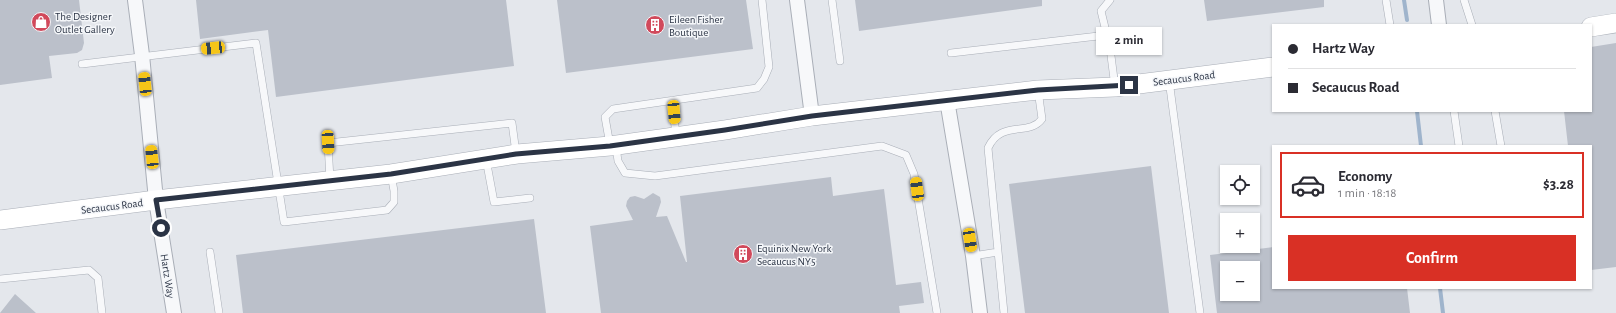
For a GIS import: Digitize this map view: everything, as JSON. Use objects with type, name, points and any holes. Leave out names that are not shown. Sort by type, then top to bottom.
[{"type":"main road","points":[[1592,26],[1616,23]]},
{"type":"main road","name":"Secaucus Road","points":[[0,220],[156,200],[391,174],[516,154],[613,145],[725,130],[812,116],[1038,90],[1115,87],[1272,67]]},
{"type":"street","name":"Hartz Way","points":[[135,0],[156,200],[174,313]]},
{"type":"street","points":[[796,0],[812,116]]},
{"type":"street","points":[[1436,0],[1439,24]]},
{"type":"street","points":[[947,100],[973,256],[980,313]]},
{"type":"lane","points":[[762,0],[769,67],[764,79],[757,88],[612,109],[605,117],[618,161],[625,173],[655,176],[882,146],[906,155],[914,174],[937,313]]},
{"type":"lane","points":[[832,0],[840,61]]},
{"type":"lane","points":[[1110,0],[1101,11],[1107,35],[1115,87]]},
{"type":"lane","points":[[1386,0],[1390,24]]},
{"type":"lane","points":[[1464,0],[1472,24]]},
{"type":"lane","points":[[951,53],[1107,35]]},
{"type":"lane","points":[[82,64],[256,43],[277,186],[284,222],[387,210],[394,202],[394,190],[391,174]]},
{"type":"lane","points":[[1169,80],[1200,313]]},
{"type":"lane","points":[[1004,313],[988,148],[990,142],[997,134],[1036,125],[1040,122],[1042,119],[1038,90]]},
{"type":"lane","points":[[672,100],[676,136]]},
{"type":"lane","points":[[1454,112],[1459,145]]},
{"type":"lane","points":[[1495,112],[1501,145]]},
{"type":"lane","points":[[330,181],[328,142],[512,123],[516,154]]},
{"type":"lane","points":[[486,159],[494,202],[530,198]]},
{"type":"lane","points":[[210,252],[219,313]]},
{"type":"lane","points":[[973,256],[998,252]]},
{"type":"lane","points":[[0,279],[89,270],[98,278],[102,313]]},
{"type":"building","name":"The Designer Outlet Gallery","points":[[0,0],[79,0],[84,43],[82,50],[77,53],[49,56],[52,78],[0,85]]},
{"type":"building","points":[[196,0],[506,0],[514,66],[276,97],[268,30],[200,39]]},
{"type":"building","name":"Eileen Fisher Boutique","points":[[557,0],[746,0],[753,49],[566,73]]},
{"type":"building","points":[[855,0],[1042,0],[1042,6],[859,31]]},
{"type":"building","points":[[1204,0],[1324,0],[1324,7],[1207,21]]},
{"type":"building","points":[[1616,43],[1616,267],[1592,270],[1592,145],[1568,145],[1564,112],[1592,112],[1592,47]]},
{"type":"building","points":[[1151,166],[1169,313],[1025,313],[1009,184]]},
{"type":"building","name":"Equinix New York Secaucus NY5","points":[[831,177],[833,196],[884,189],[896,285],[921,282],[924,303],[899,306],[900,313],[601,313],[590,226],[633,220],[626,206],[630,197],[635,196],[644,199],[653,193],[660,197],[661,202],[656,217],[667,216],[687,262],[680,196]]},
{"type":"building","points":[[534,219],[546,313],[243,313],[236,255]]},
{"type":"building","points":[[1272,247],[1272,289],[1407,289],[1410,313],[1217,313],[1210,255],[1226,253],[1260,253],[1260,249]]},
{"type":"building","points":[[15,294],[36,313],[0,313]]},
{"type":"waterway","points":[[1404,0],[1407,20]]},
{"type":"waterway","points":[[1417,112],[1421,145]]},
{"type":"waterway","points":[[1440,289],[1443,313]]},
{"type":"place","name":"The Designer Outlet Gallery","points":[[41,22]]},
{"type":"place","name":"Eileen Fisher Boutique","points":[[655,25]]},
{"type":"place","name":"Equinix New York Secaucus NY5","points":[[743,254]]},
{"type":"route","points":[[161,228],[156,200],[391,174],[516,154],[610,146],[812,116],[947,100],[1038,90],[1115,87],[1129,85]]}]
